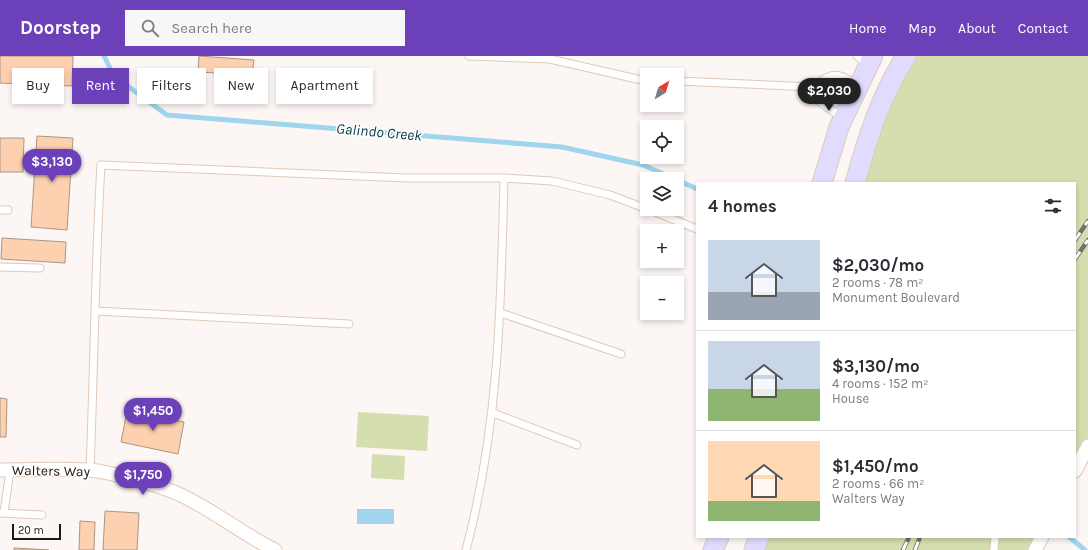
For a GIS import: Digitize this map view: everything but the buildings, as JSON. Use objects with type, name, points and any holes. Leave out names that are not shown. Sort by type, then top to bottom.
[{"type":"main road","points":[[855,182],[866,143],[883,99],[906,56]]},
{"type":"main road","points":[[822,182],[838,128],[859,86],[866,59]]},
{"type":"main road","points":[[713,550],[719,538]]},
{"type":"main road","points":[[754,550],[759,538]]},
{"type":"street","points":[[1076,469],[1088,446]]},
{"type":"street","name":"Walters Way","points":[[5,470],[90,470],[174,492],[207,509],[242,532],[275,550]]},
{"type":"street","points":[[1035,550],[1041,538]]},
{"type":"lane","points":[[469,56],[550,59],[640,79]]},
{"type":"lane","points":[[684,81],[813,87],[828,76],[841,75],[859,86]]},
{"type":"lane","points":[[813,87],[821,103],[843,118]]},
{"type":"lane","points":[[90,470],[96,311],[95,266],[101,165],[406,178],[504,178],[552,181],[610,195],[640,206]]},
{"type":"lane","points":[[466,550],[484,470],[493,413],[501,313],[504,178]]},
{"type":"lane","points":[[664,216],[696,229]]},
{"type":"lane","points":[[0,267],[40,268]]},
{"type":"lane","points":[[96,311],[349,324]]},
{"type":"lane","points":[[501,313],[621,354]]},
{"type":"lane","points":[[493,413],[577,445]]},
{"type":"lane","points":[[5,470],[2,513],[42,515]]},
{"type":"lane","points":[[994,550],[995,538]]},
{"type":"green space","points":[[906,56],[1088,56],[1088,446],[1076,469],[1076,182],[855,182]]},
{"type":"green space","points":[[358,412],[429,416],[427,451],[356,447]]},
{"type":"green space","points":[[372,454],[405,456],[404,480],[371,478]]},
{"type":"green space","points":[[760,538],[1041,538],[1035,550],[758,550]]},
{"type":"water","points":[[357,509],[394,509],[394,524],[357,524]]},
{"type":"waterway","name":"Galindo Creek","points":[[104,56],[114,76],[167,115],[562,147],[643,165],[659,172]]},
{"type":"waterway","name":"Galindo Creek","points":[[684,183],[696,189]]},
{"type":"waterway","name":"Galindo Creek","points":[[1070,538],[1085,550]]},
{"type":"railway","points":[[1076,239],[1088,221]]},
{"type":"railway","points":[[1076,258],[1088,240]]},
{"type":"railway","points":[[903,550],[909,538]]},
{"type":"railway","points":[[915,550],[920,538]]}]
